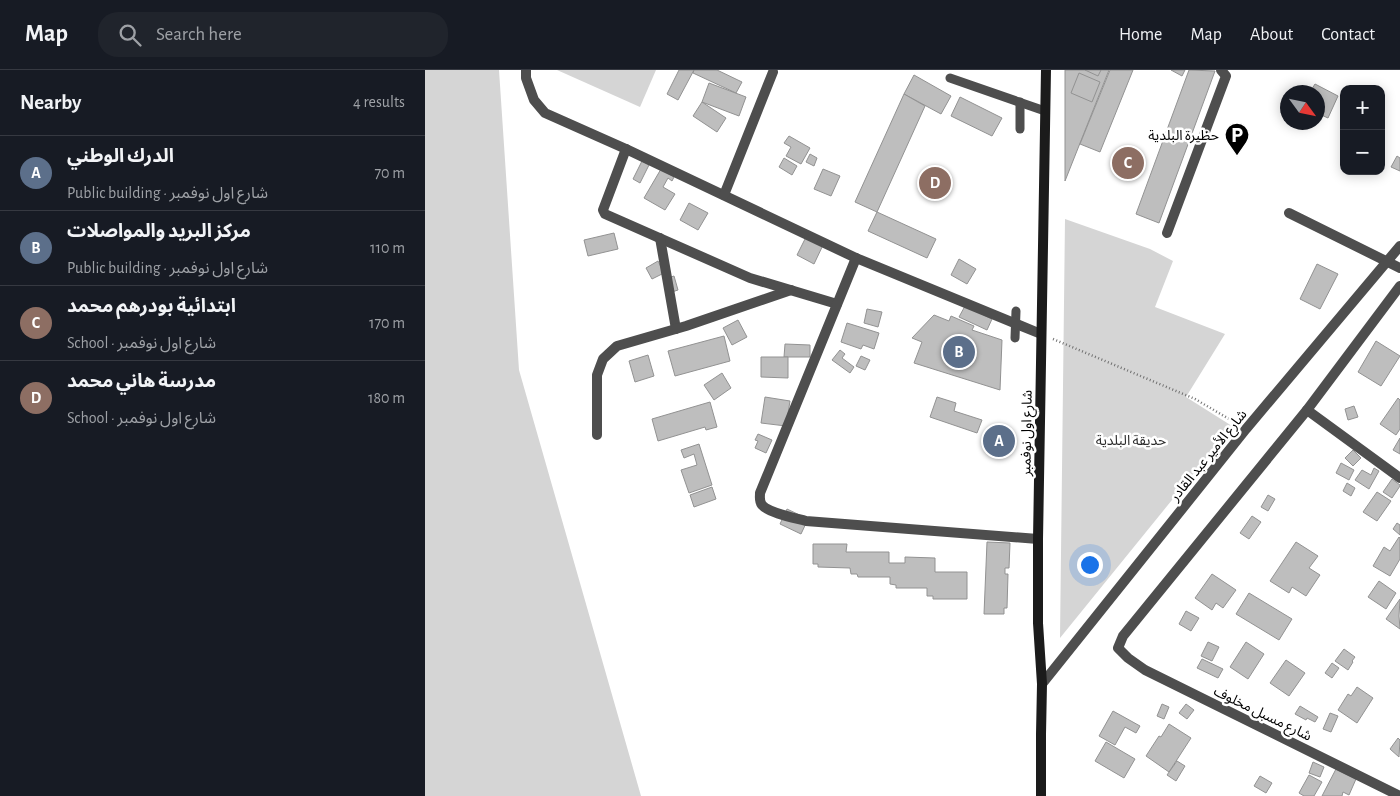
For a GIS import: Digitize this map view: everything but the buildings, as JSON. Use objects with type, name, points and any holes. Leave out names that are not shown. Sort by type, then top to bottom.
[{"type":"main road","name":"شارع اول نوفمبر","points":[[1041,796],[1042,684],[1038,623],[1038,539],[1046,70]]},
{"type":"street","points":[[526,70],[526,78],[534,100],[545,113],[626,149],[856,258],[1041,334]]},
{"type":"street","points":[[1167,233],[1226,76],[1221,70]]},
{"type":"street","points":[[724,195],[773,72]]},
{"type":"street","points":[[626,149],[603,210],[607,215],[751,278],[837,304]]},
{"type":"street","points":[[1289,213],[1400,268]]},
{"type":"street","points":[[660,238],[676,329]]},
{"type":"street","name":"شارع الأمير عبد القادر","points":[[1042,684],[1245,429],[1400,246]]},
{"type":"street","points":[[856,258],[760,493],[760,500],[764,507],[805,521],[1038,539]]},
{"type":"street","points":[[1400,286],[1307,410],[1400,478]]},
{"type":"street","points":[[597,435],[597,375],[603,359],[617,346],[676,329],[791,290]]},
{"type":"street","name":"شارع مسبل مخلوف","points":[[1307,410],[1123,636],[1118,648],[1145,670],[1400,796]]},
{"type":"lane","points":[[950,78],[1045,111]]},
{"type":"lane","points":[[1020,102],[1020,129]]},
{"type":"lane","points":[[1015,338],[1016,311]]},
{"type":"path","points":[[1041,334],[1195,399],[1245,429]]},
{"type":"green space","points":[[425,70],[499,70],[519,370],[641,796],[425,796]]},
{"type":"green space","points":[[557,70],[656,70],[640,107]]},
{"type":"green space","name":"حديقة البلدية","points":[[1065,219],[1150,249],[1173,261],[1155,307],[1225,334],[1186,397],[1232,426],[1060,638]]},
{"type":"place","name":"حظيرة البلدية","points":[[1237,156]]},
{"type":"place","name":"ابتدائية بودرهم محمد","points":[[1128,163]]},
{"type":"place","name":"مدرسة هاني محمد","points":[[935,183]]},
{"type":"place","name":"مركز البريد والمواصلات","points":[[959,352]]},
{"type":"place","name":"الدرك الوطني","points":[[999,441]]}]
